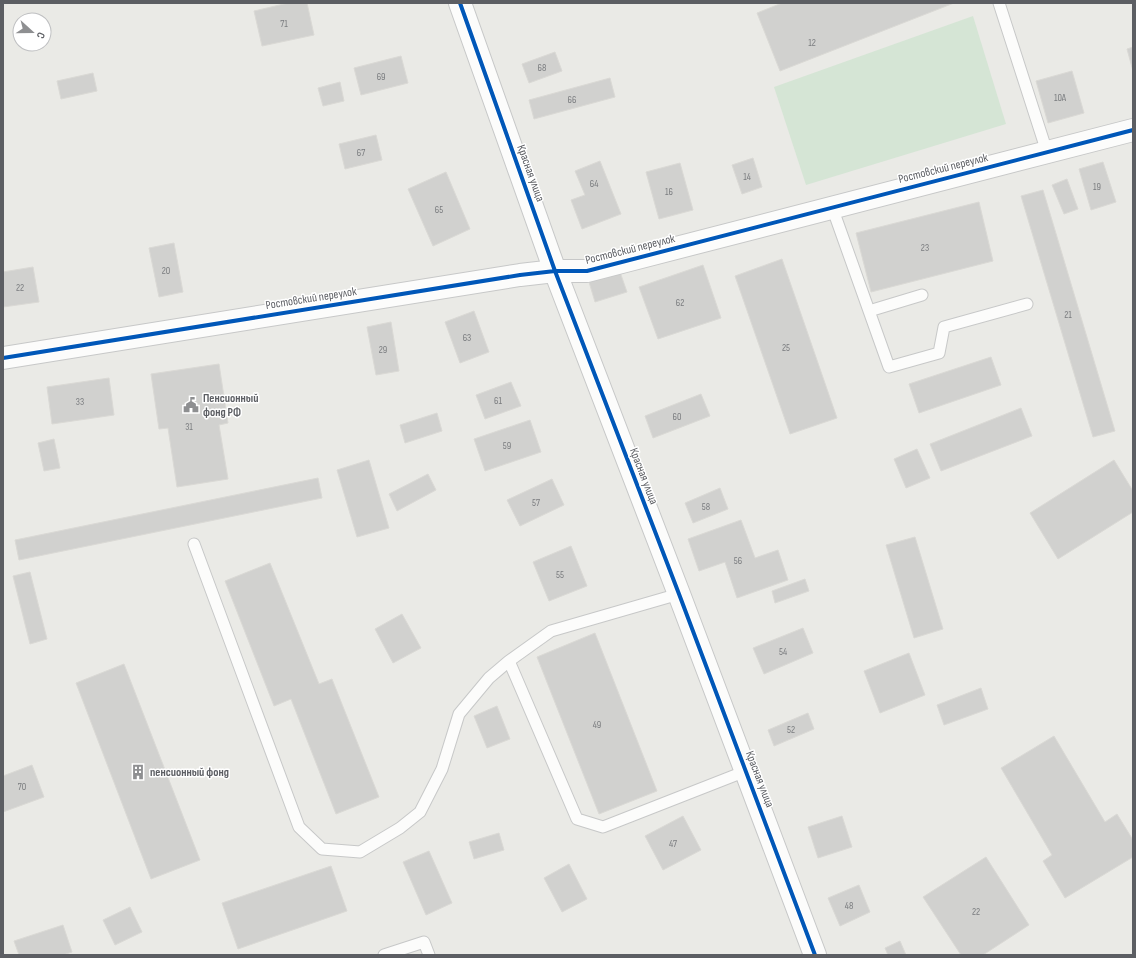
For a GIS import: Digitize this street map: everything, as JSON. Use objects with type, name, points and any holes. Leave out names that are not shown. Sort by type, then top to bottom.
[{"type":"street","name":"Красная улица","points":[[460,3],[555,271],[815,955]]},
{"type":"street","name":"Ростовский переулок","points":[[3,358],[512,276],[555,271],[587,271],[1133,130]]},
{"type":"lane","points":[[999,3],[1047,152]]},
{"type":"lane","points":[[832,207],[889,367],[939,353],[944,327],[1028,304]]},
{"type":"lane","points":[[869,311],[922,295]]},
{"type":"lane","points":[[194,544],[299,827],[322,849],[360,852],[400,828],[420,812],[442,769],[459,714],[489,678],[509,661],[551,631],[679,594]]},
{"type":"lane","points":[[509,661],[577,819],[603,827],[746,771]]},
{"type":"lane","points":[[384,955],[424,942],[429,955]]},
{"type":"green space","points":[[973,16],[1006,124],[806,185],[774,87]]},
{"type":"building","points":[[288,3],[307,3],[314,35],[262,46],[254,11]]},
{"type":"building","points":[[782,3],[954,3],[780,71],[757,13]]},
{"type":"building","points":[[1133,47],[1133,71],[1127,49]]},
{"type":"building","points":[[555,52],[562,71],[529,83],[522,64]]},
{"type":"building","points":[[401,56],[408,83],[361,95],[354,68]]},
{"type":"building","points":[[1072,71],[1084,113],[1048,123],[1036,81]]},
{"type":"building","points":[[93,73],[97,91],[61,99],[57,81]]},
{"type":"building","points":[[610,78],[615,97],[534,119],[529,100]]},
{"type":"building","points":[[340,82],[344,101],[323,106],[318,88]]},
{"type":"building","points":[[376,135],[382,160],[345,169],[339,144]]},
{"type":"building","points":[[753,158],[762,187],[742,194],[732,165]]},
{"type":"building","points":[[600,161],[621,214],[582,229],[571,200],[585,195],[575,171]]},
{"type":"building","points":[[1103,162],[1116,202],[1091,210],[1079,169]]},
{"type":"building","points":[[680,163],[693,210],[659,219],[646,172]]},
{"type":"building","points":[[446,172],[470,229],[433,246],[408,189]]},
{"type":"building","points":[[1067,179],[1078,209],[1064,214],[1052,185]]},
{"type":"building","points":[[1043,190],[1115,431],[1093,437],[1021,196]]},
{"type":"building","points":[[979,202],[993,261],[871,292],[856,233]]},
{"type":"building","points":[[174,243],[183,292],[159,297],[149,248]]},
{"type":"building","points":[[782,259],[837,418],[790,434],[735,276]]},
{"type":"building","points":[[703,265],[721,318],[658,339],[639,287]]},
{"type":"building","points":[[33,267],[39,302],[3,307],[3,272]]},
{"type":"building","points":[[620,272],[627,292],[595,302],[589,282]]},
{"type":"building","points":[[474,311],[489,352],[460,363],[445,322]]},
{"type":"building","points":[[391,322],[399,371],[376,375],[367,327]]},
{"type":"building","points":[[991,357],[1001,385],[919,413],[909,384]]},
{"type":"building","points":[[219,364],[228,423],[219,425],[228,479],[177,487],[168,428],[159,429],[151,374]]},
{"type":"building","points":[[109,378],[114,415],[52,424],[47,387]]},
{"type":"building","points":[[511,382],[521,406],[485,419],[476,395]]},
{"type":"building","points":[[701,394],[710,416],[653,438],[645,416]]},
{"type":"building","points":[[1021,408],[1032,436],[941,471],[930,444]]},
{"type":"building","points":[[437,413],[442,431],[405,443],[400,425]]},
{"type":"building","points":[[530,420],[541,452],[485,471],[474,439]]},
{"type":"building","points":[[54,439],[60,468],[44,471],[38,443]]},
{"type":"building","points":[[917,449],[930,478],[906,488],[894,459]]},
{"type":"building","points":[[369,460],[389,528],[357,537],[337,470]]},
{"type":"building","points":[[1114,460],[1133,491],[1133,512],[1058,559],[1030,513]]},
{"type":"building","points":[[428,474],[436,490],[397,511],[389,494]]},
{"type":"building","points":[[318,478],[322,498],[19,560],[15,540]]},
{"type":"building","points":[[552,479],[564,505],[520,526],[507,500]]},
{"type":"building","points":[[720,488],[728,509],[693,523],[685,503]]},
{"type":"building","points":[[741,520],[755,558],[778,550],[788,580],[737,598],[725,562],[699,571],[688,539]]},
{"type":"building","points":[[915,537],[943,629],[914,638],[886,545]]},
{"type":"building","points":[[571,546],[587,586],[549,601],[533,562]]},
{"type":"building","points":[[270,563],[319,684],[332,679],[379,797],[336,814],[291,699],[274,706],[225,581]]},
{"type":"building","points":[[30,572],[47,639],[30,644],[13,576]]},
{"type":"building","points":[[805,579],[809,591],[775,603],[772,591]]},
{"type":"building","points":[[402,614],[421,648],[393,663],[375,629]]},
{"type":"building","points":[[803,628],[813,653],[764,674],[753,648]]},
{"type":"building","points":[[595,633],[657,791],[599,814],[537,657]]},
{"type":"building","points":[[909,653],[925,695],[880,713],[864,671]]},
{"type":"building","name":"пенсионный фонд","points":[[124,664],[200,860],[151,879],[76,683]]},
{"type":"building","points":[[981,688],[988,709],[944,725],[937,705]]},
{"type":"building","points":[[497,706],[510,739],[487,748],[474,716]]},
{"type":"building","points":[[808,713],[814,729],[774,746],[768,730]]},
{"type":"building","points":[[1054,736],[1105,822],[1117,814],[1133,840],[1133,857],[1065,898],[1043,861],[1052,855],[1001,768]]},
{"type":"building","points":[[32,765],[44,797],[3,812],[3,776]]},
{"type":"building","points":[[683,816],[701,850],[663,870],[645,836]]},
{"type":"building","points":[[842,816],[852,847],[818,858],[808,827]]},
{"type":"building","points":[[499,833],[504,850],[474,859],[469,842]]},
{"type":"building","points":[[429,851],[452,903],[426,915],[403,862]]},
{"type":"building","points":[[986,857],[1029,925],[983,955],[961,955],[923,897]]},
{"type":"building","points":[[569,864],[587,899],[562,912],[544,878]]},
{"type":"building","points":[[331,866],[347,911],[238,949],[222,903]]},
{"type":"building","points":[[859,885],[870,912],[840,926],[828,898]]},
{"type":"building","points":[[130,907],[142,932],[115,945],[103,920]]},
{"type":"building","points":[[63,925],[72,952],[63,955],[19,955],[14,941]]},
{"type":"building","points":[[900,941],[906,955],[888,955],[885,948]]},
{"type":"cycle path","points":[[460,3],[555,271],[815,955]]},
{"type":"cycle path","points":[[3,358],[520,275],[555,271],[587,271],[1133,130]]},
{"type":"place","name":"Пенсионный фонд РФ","points":[[191,405]]},
{"type":"place","name":"пенсионный фонд","points":[[138,772]]}]
